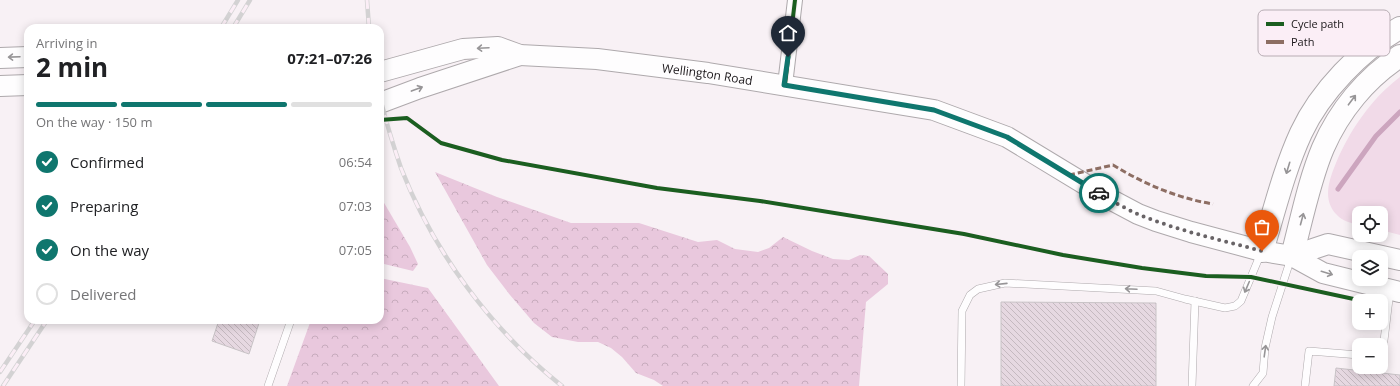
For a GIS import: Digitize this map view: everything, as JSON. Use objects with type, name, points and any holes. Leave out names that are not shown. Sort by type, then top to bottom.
[{"type":"highway","points":[[1390,35],[1400,28]]},
{"type":"highway","points":[[1262,251],[1291,159],[1302,132],[1314,109],[1330,88],[1361,56]]},
{"type":"highway","points":[[1292,256],[1316,167],[1332,129],[1359,91],[1374,75],[1400,56]]},
{"type":"main road","name":"Wellington Road","points":[[384,71],[463,49],[498,47],[520,55],[597,59],[708,73],[934,110],[1007,137],[1106,197],[1138,214],[1191,232],[1262,251],[1292,256],[1323,273],[1395,290]]},
{"type":"main road","name":"Wellington Road","points":[[384,102],[520,55]]},
{"type":"main road","points":[[0,58],[24,57]]},
{"type":"main road","points":[[0,86],[24,85]]},
{"type":"main road","name":"Wellington Road","points":[[1292,256],[1328,244],[1400,260]]},
{"type":"street","points":[[784,85],[795,0]]},
{"type":"lane","points":[[961,386],[962,311],[970,295],[978,288],[1005,283],[1156,291],[1225,308],[1235,306],[1241,301],[1262,251]]},
{"type":"lane","points":[[1252,386],[1263,373],[1272,318],[1292,256]]},
{"type":"lane","points":[[1386,338],[1395,290]]},
{"type":"lane","points":[[1192,386],[1195,301]]},
{"type":"lane","points":[[268,386],[290,324]]},
{"type":"lane","points":[[1305,386],[1309,351],[1352,354]]},
{"type":"shaded area","points":[[1400,77],[1400,235],[1388,232],[1388,206],[1352,206],[1352,223],[1339,217],[1332,209],[1328,196],[1329,183],[1333,170],[1348,139],[1362,116],[1389,86]]},
{"type":"green space","points":[[435,172],[497,197],[571,223],[639,223],[698,242],[717,240],[735,249],[758,252],[769,248],[783,237],[833,259],[849,260],[860,255],[869,256],[888,274],[888,284],[866,302],[859,386],[663,386],[654,380],[636,373],[622,357],[611,348],[598,342],[578,342],[552,337],[534,323],[487,265]]},
{"type":"green space","points":[[384,203],[410,247],[418,264],[413,271],[384,264]]},
{"type":"green space","points":[[384,279],[428,288],[499,386],[287,386],[310,324],[384,324]]},
{"type":"building","points":[[1001,302],[1156,303],[1156,386],[1001,386]]},
{"type":"building","points":[[218,324],[259,324],[249,354],[212,341]]},
{"type":"building","points":[[1336,368],[1352,370],[1352,374],[1400,375],[1400,386],[1334,386]]},
{"type":"waterway","points":[[1338,189],[1376,136],[1400,112]]},
{"type":"railway","points":[[223,24],[238,0]]},
{"type":"railway","points":[[235,24],[250,0]]},
{"type":"railway","points":[[367,0],[369,24]]},
{"type":"railway","points":[[384,112],[401,168],[414,199],[430,230],[448,259],[467,288],[512,340],[536,364],[562,386]]},
{"type":"railway","points":[[0,372],[32,324]]},
{"type":"railway","points":[[3,386],[44,324]]},
{"type":"marked path","points":[[1069,175],[1113,165],[1161,189],[1187,198],[1213,204]]},
{"type":"cycle path","points":[[785,85],[795,0]]},
{"type":"cycle path","points":[[384,120],[407,118],[441,143],[502,160],[657,188],[760,201],[964,234],[1063,255],[1142,268],[1206,276],[1251,277],[1352,299]]},
{"type":"way so far","points":[[1099,193],[1138,214],[1156,221],[1262,251]]},
{"type":"route","points":[[788,57],[784,85],[934,110],[1007,137],[1099,193]]}]
